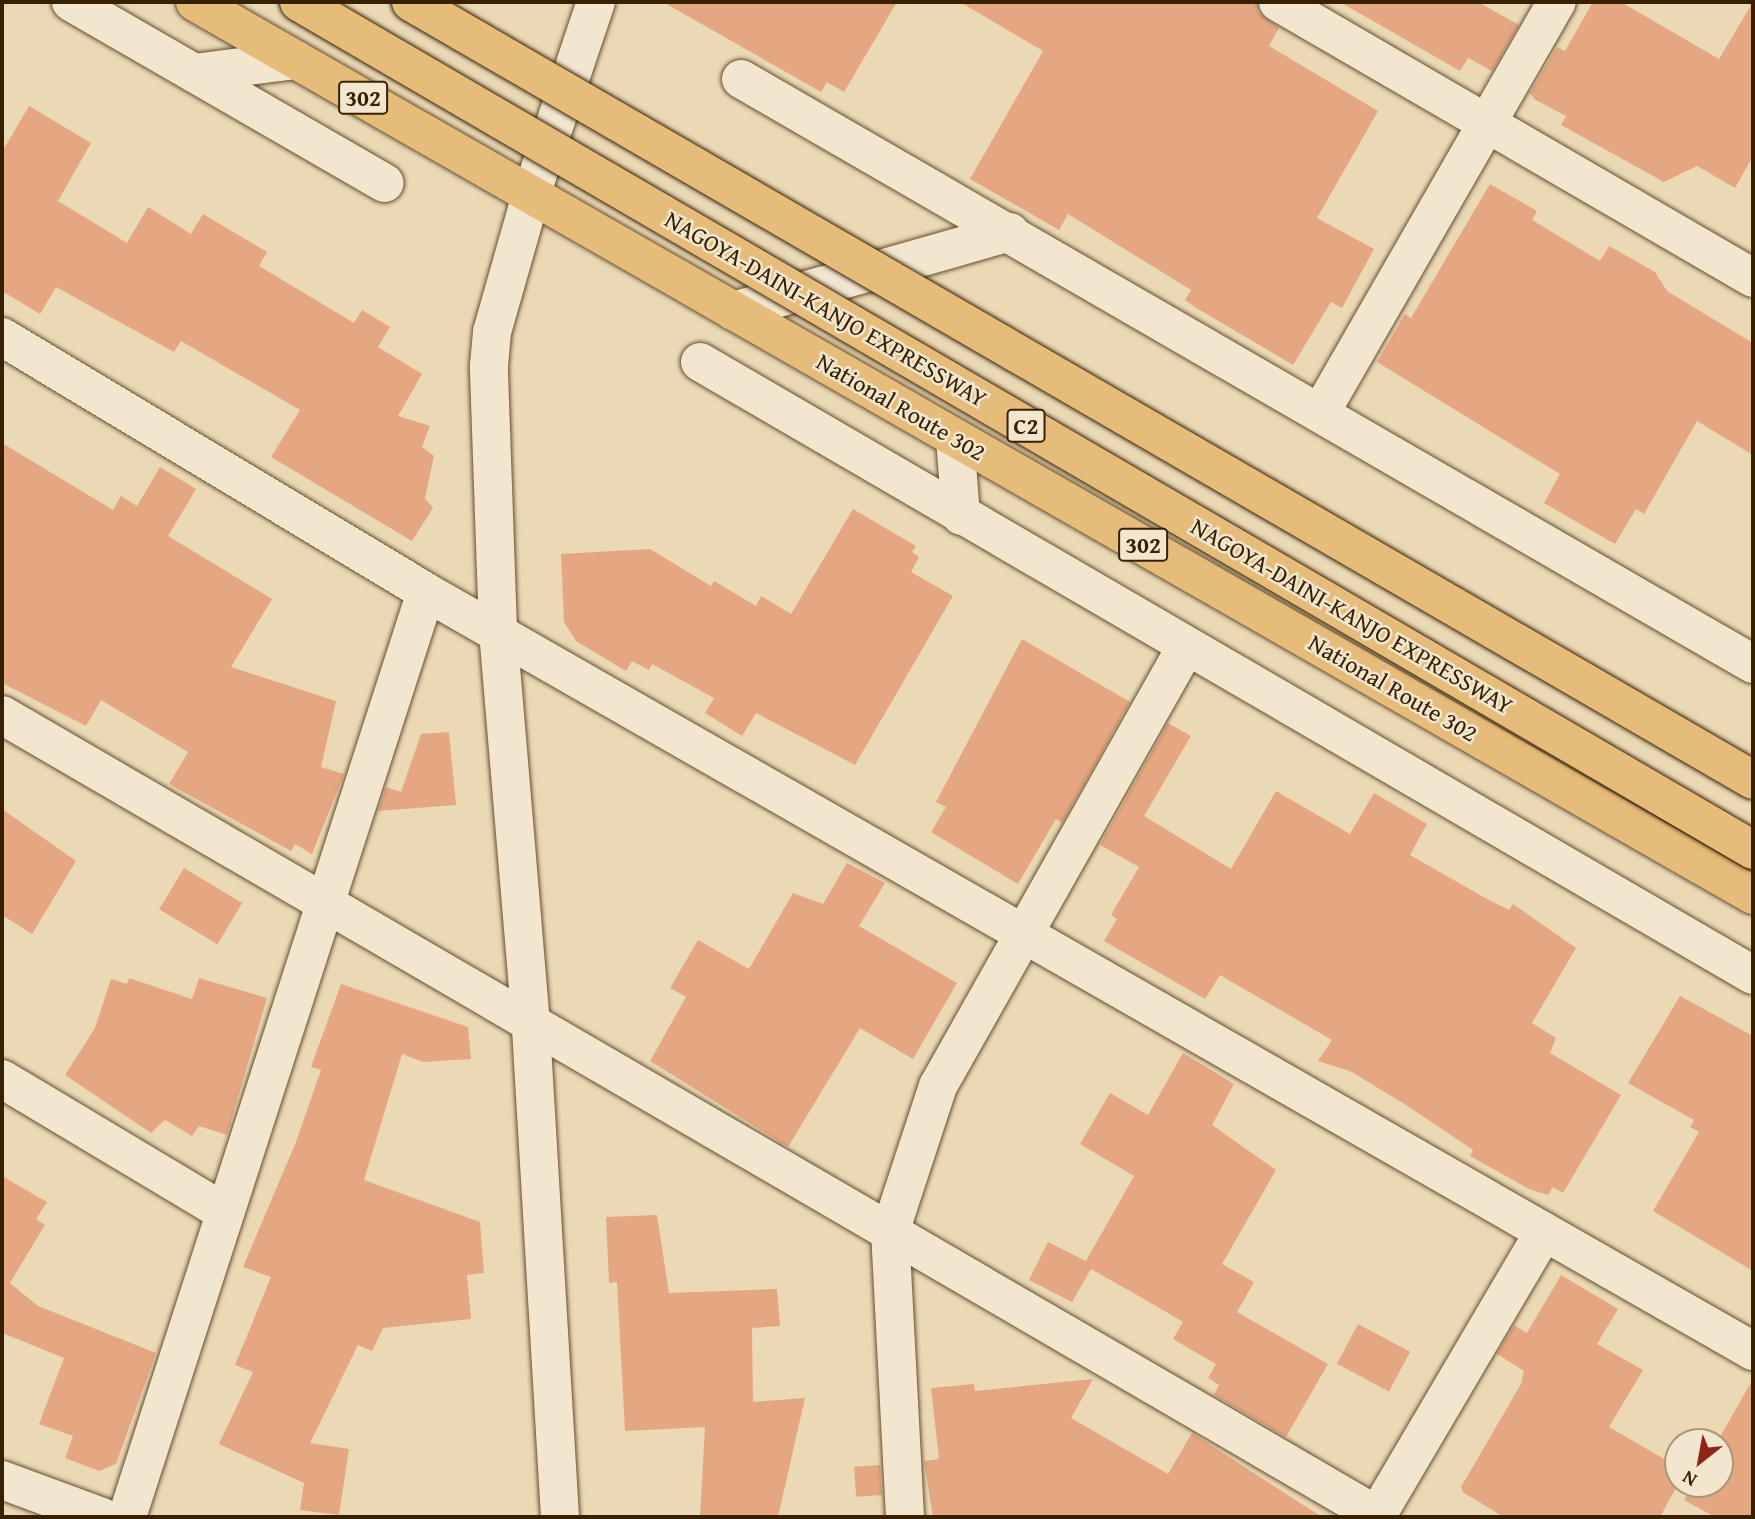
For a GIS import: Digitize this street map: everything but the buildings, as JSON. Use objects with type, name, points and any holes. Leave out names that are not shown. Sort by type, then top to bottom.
[{"type":"highway","name":"National Route 302","points":[[195,2],[1753,895]]},
{"type":"highway","name":"NAGOYA-DAINI-KANJO EXPRESSWAY","points":[[299,2],[1753,850]]},
{"type":"highway","name":"C2","points":[[411,2],[1753,780]]},
{"type":"street","points":[[71,2],[384,183]]},
{"type":"street","points":[[560,1517],[531,1024],[498,630],[489,366],[492,332],[531,195],[596,2]]},
{"type":"street","points":[[1278,2],[1753,278]]},
{"type":"street","points":[[1322,410],[1557,2]]},
{"type":"street","points":[[194,73],[296,60]]},
{"type":"street","points":[[741,79],[1322,410],[1753,664]]},
{"type":"street","points":[[733,311],[1010,232]]},
{"type":"street","points":[[2,337],[426,592],[498,630],[1024,930],[1753,1351]]},
{"type":"street","points":[[700,362],[1753,975]]},
{"type":"street","points":[[956,438],[961,516]]},
{"type":"street","points":[[127,1517],[223,1212],[328,909],[426,592]]},
{"type":"street","points":[[905,1517],[890,1232],[938,1086],[1186,647]]},
{"type":"street","points":[[2,715],[328,909],[531,1024],[1378,1517],[1544,1232]]},
{"type":"street","points":[[2,1079],[223,1212]]},
{"type":"street","points":[[2,1479],[102,1517]]}]
